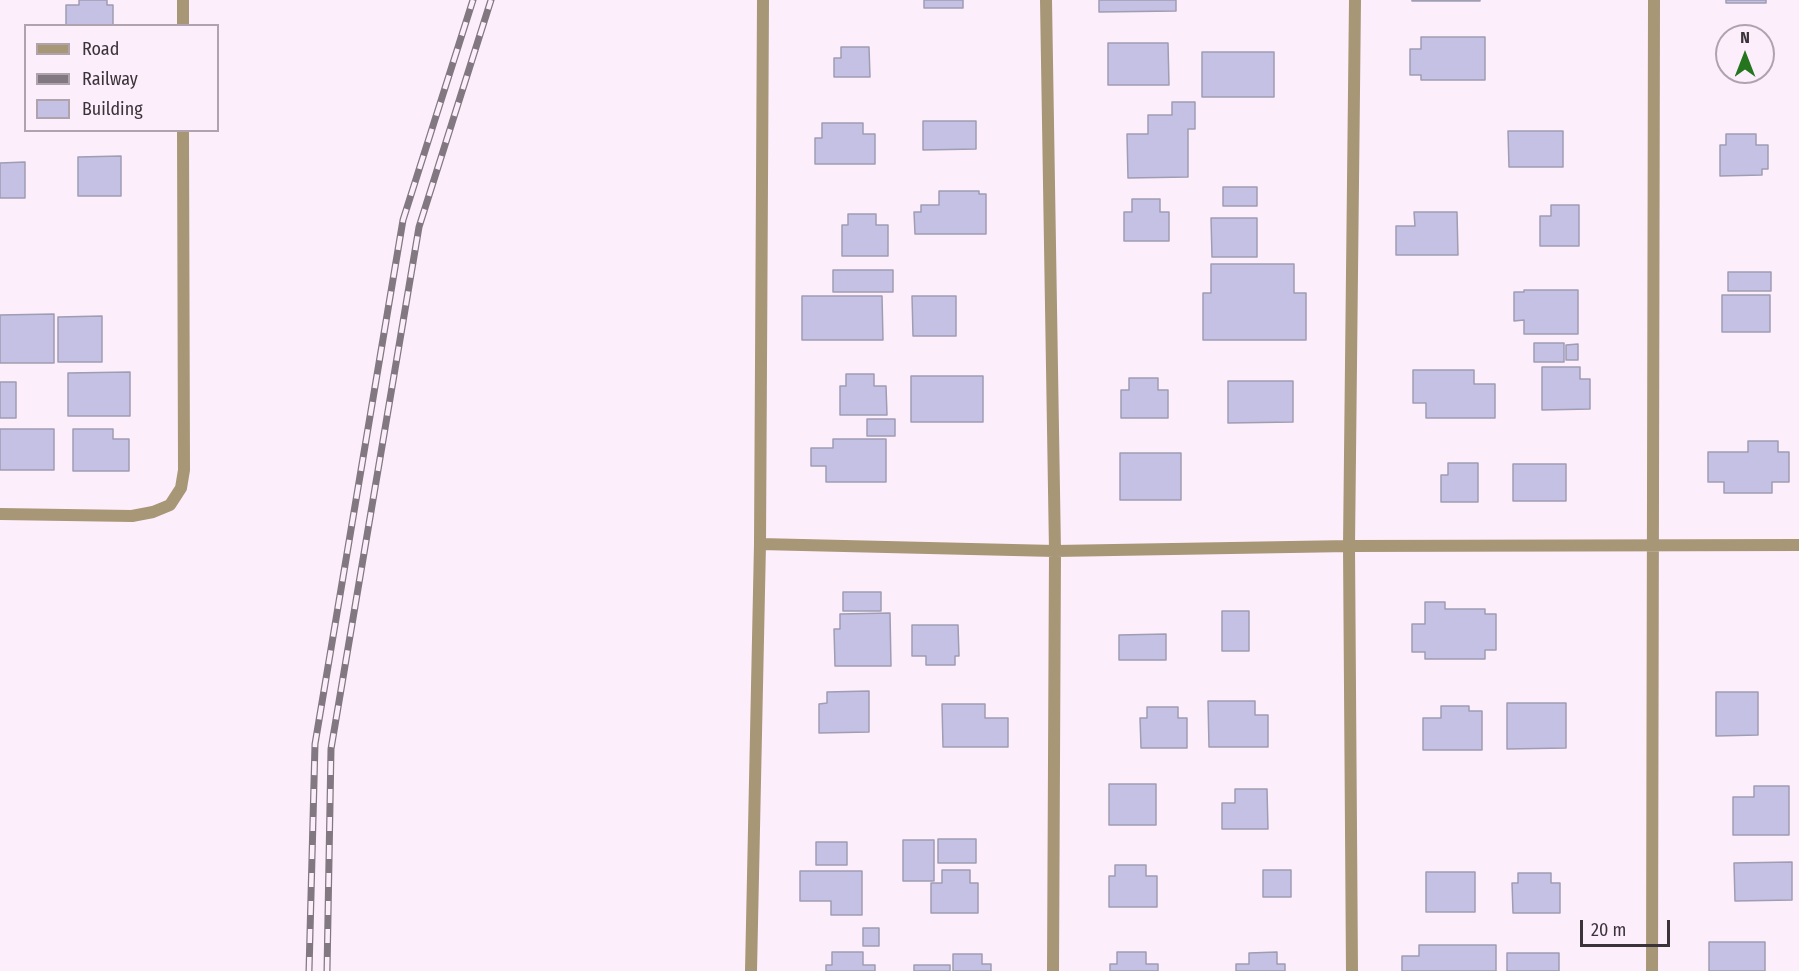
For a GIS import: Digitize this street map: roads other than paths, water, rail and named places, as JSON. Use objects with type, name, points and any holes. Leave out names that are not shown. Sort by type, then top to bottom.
[{"type":"street","points":[[183,0],[183,24]]},
{"type":"street","points":[[752,971],[760,544],[763,0]]},
{"type":"street","points":[[1046,0],[1055,551],[1053,971]]},
{"type":"street","points":[[1352,971],[1349,546],[1354,0]]},
{"type":"street","points":[[1653,971],[1654,0]]},
{"type":"street","points":[[0,514],[132,516],[153,512],[170,505],[181,488],[184,470],[183,132]]},
{"type":"street","points":[[760,544],[1055,551],[1349,546],[1799,545]]},
{"type":"railway","points":[[309,971],[315,744],[403,220],[473,0]]},
{"type":"railway","points":[[327,971],[331,749],[419,227],[491,0]]}]
